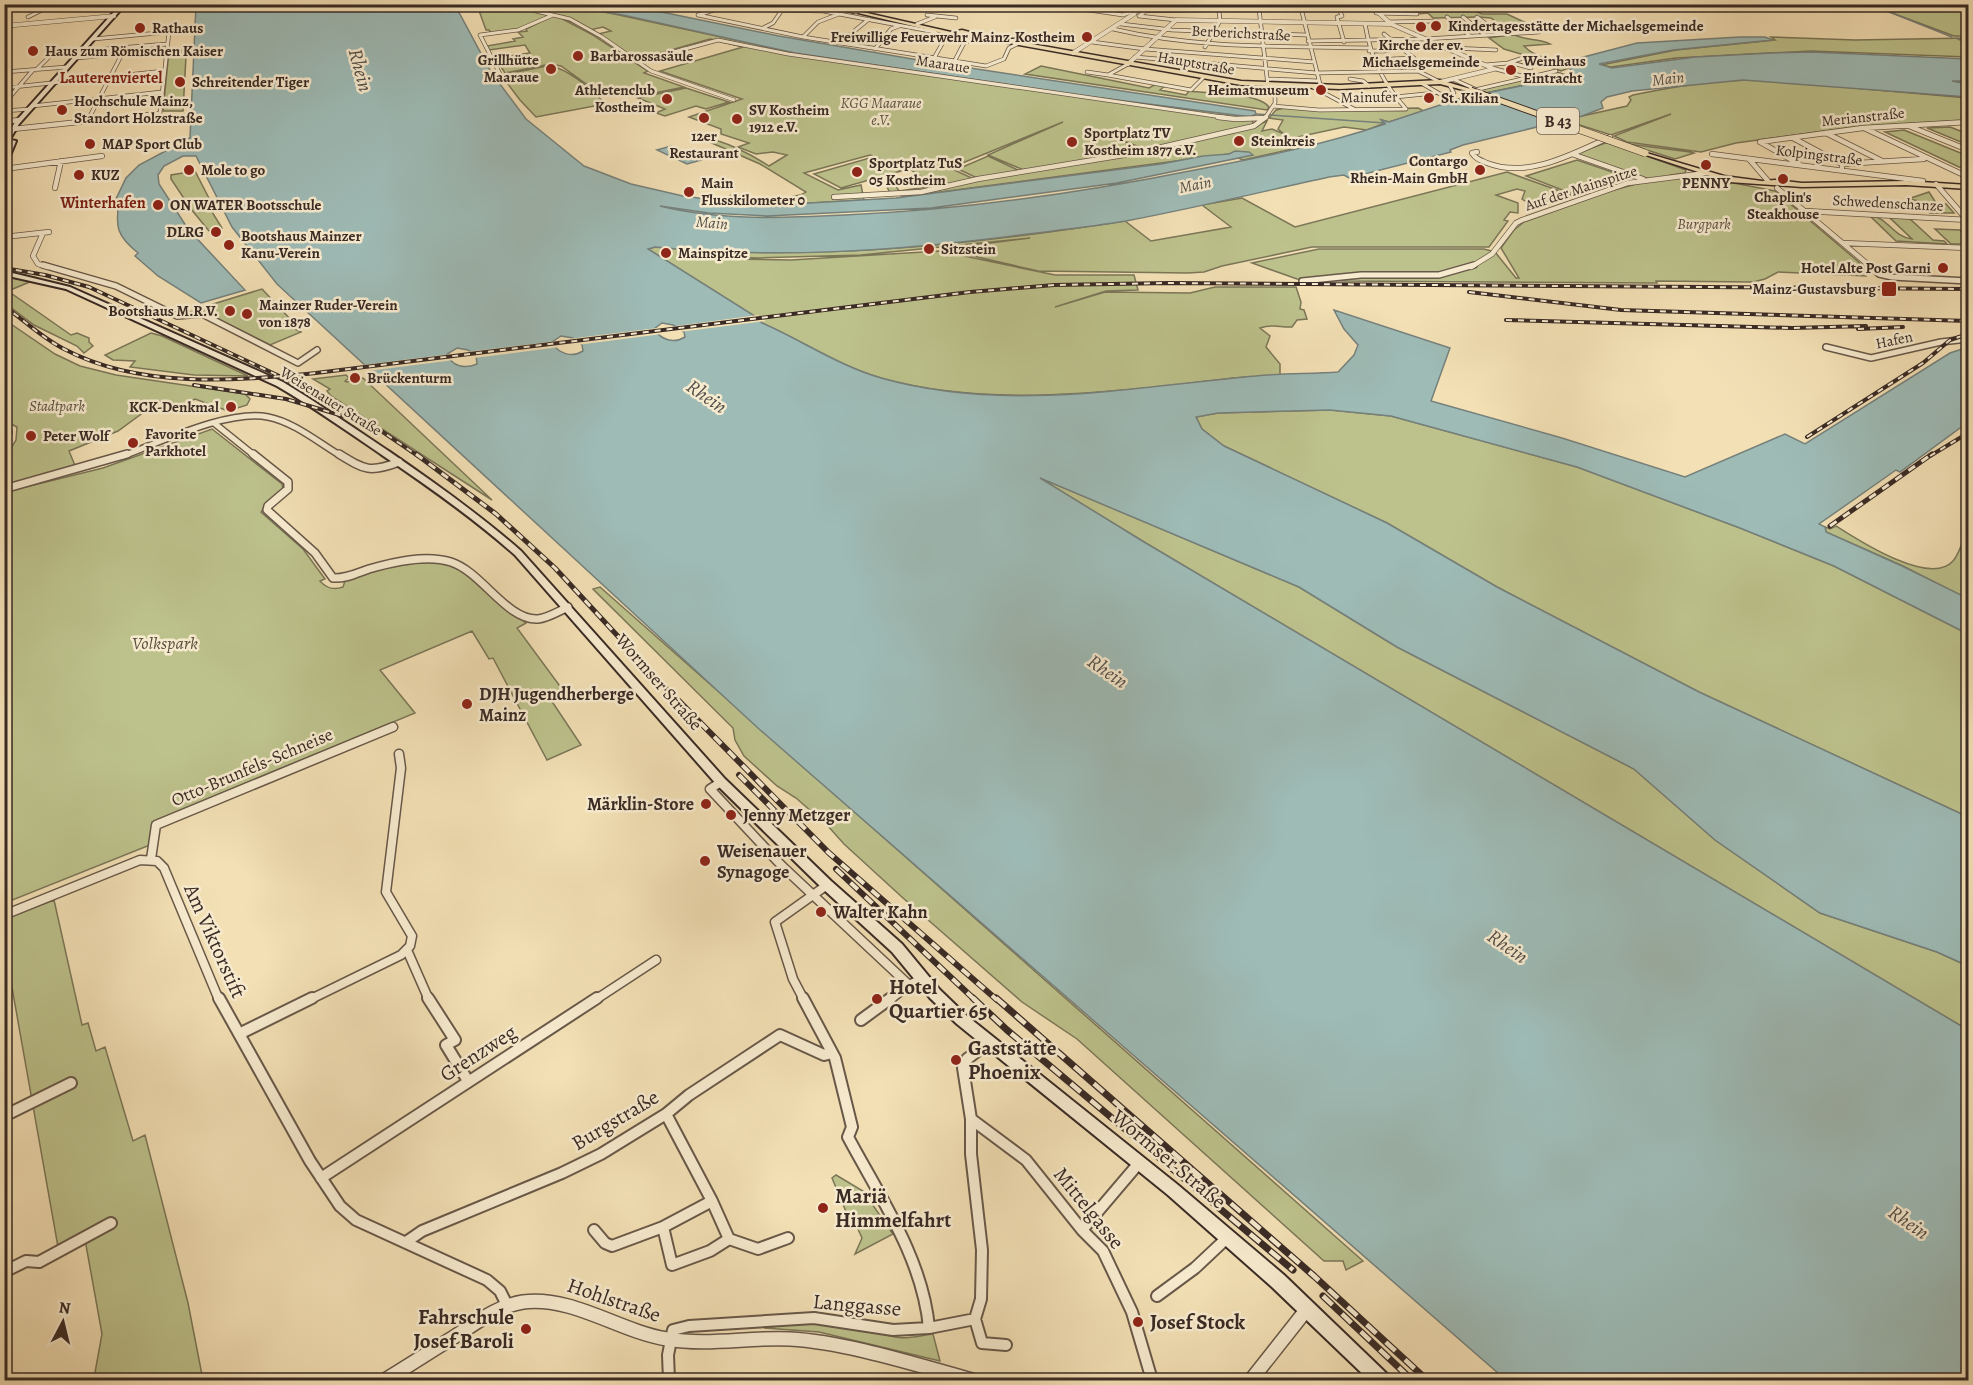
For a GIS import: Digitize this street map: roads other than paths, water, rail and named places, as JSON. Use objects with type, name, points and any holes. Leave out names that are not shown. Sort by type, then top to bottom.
[{"type":"main road","points":[[5,147],[6,138],[16,125],[124,4]]},
{"type":"main road","name":"B 43","points":[[825,4],[1000,42],[1128,64]]},
{"type":"main road","name":"Hauptstraße","points":[[1128,64],[1203,78],[1267,82],[1275,86],[1313,87],[1320,84],[1369,86],[1457,82],[1471,90]]},
{"type":"main road","name":"B 43","points":[[1471,90],[1645,153],[1722,178],[1779,186],[1936,184],[1968,187]]},
{"type":"main road","points":[[4,166],[14,139],[16,125]]},
{"type":"main road","name":"Weisenauer Straße","points":[[4,273],[68,288],[255,372],[309,401],[399,462],[492,530],[518,553],[568,607]]},
{"type":"main road","name":"Wormser Straße","points":[[568,607],[721,782],[827,885],[897,948],[916,982],[1228,1237],[1307,1309],[1376,1379]]},
{"type":"street","points":[[506,4],[554,14],[578,23],[651,71],[734,100]]},
{"type":"street","points":[[1073,54],[1121,24],[1134,14],[1140,4]]},
{"type":"street","points":[[1369,4],[1376,13],[1390,23],[1492,68],[1528,78]]},
{"type":"street","points":[[1055,5],[1123,15]]},
{"type":"street","points":[[1302,12],[1320,84],[1267,82],[1261,33],[1260,10],[1245,6],[1220,10],[1134,11],[1123,15],[1116,21],[1121,24],[1165,29],[1212,32],[1261,33],[1306,35]]},
{"type":"street","points":[[1338,6],[1342,16],[1337,16],[1344,42]]},
{"type":"street","points":[[28,17],[48,8],[93,7]]},
{"type":"street","points":[[955,33],[946,37],[939,36],[933,32],[823,11],[717,9],[698,15],[803,37],[986,66],[1004,59],[1009,48],[1019,44]]},
{"type":"street","points":[[731,22],[748,10]]},
{"type":"street","points":[[763,28],[773,23],[782,10]]},
{"type":"street","points":[[1192,76],[1212,32],[1220,21],[1220,10]]},
{"type":"street","points":[[1146,11],[1139,16],[1176,20],[1339,24],[1437,21]]},
{"type":"street","points":[[1376,13],[1417,14]]},
{"type":"street","points":[[500,74],[480,35],[518,30],[554,14]]},
{"type":"street","points":[[803,37],[819,22],[840,14]]},
{"type":"street","points":[[927,15],[956,18]]},
{"type":"street","points":[[917,24],[936,16]]},
{"type":"street","points":[[4,26],[113,17]]},
{"type":"street","points":[[1447,17],[1470,36]]},
{"type":"street","points":[[1462,17],[1485,35]]},
{"type":"street","points":[[1477,17],[1499,34]]},
{"type":"street","points":[[835,42],[848,39],[861,23],[869,19]]},
{"type":"street","points":[[1108,75],[1128,64],[1176,20]]},
{"type":"street","points":[[1365,24],[1369,49],[1377,72],[1395,97],[1435,93]]},
{"type":"street","points":[[875,49],[891,29],[901,26]]},
{"type":"street","name":"Berberichstraße","points":[[1113,29],[1154,40],[1263,48],[1384,51],[1402,47],[1442,47],[1496,50],[1489,45]]},
{"type":"street","points":[[1446,30],[1477,49]]},
{"type":"street","points":[[4,127],[159,113],[169,32],[93,39]]},
{"type":"street","points":[[1308,41],[1368,42],[1539,32]]},
{"type":"street","points":[[1238,33],[1239,46]]},
{"type":"street","points":[[1384,33],[1409,52],[1414,58],[1418,71]]},
{"type":"street","points":[[1476,35],[1483,40]]},
{"type":"street","points":[[954,62],[964,43],[979,36]]},
{"type":"street","points":[[934,58],[946,37]]},
{"type":"street","name":"Maaraue","points":[[637,63],[718,40],[788,54],[1249,120],[1266,116]]},
{"type":"street","points":[[1092,42],[1145,49],[1314,62]]},
{"type":"street","points":[[82,51],[168,44]]},
{"type":"street","points":[[1482,49],[1498,56]]},
{"type":"street","points":[[76,58],[166,50]]},
{"type":"street","points":[[1398,52],[1409,52]]},
{"type":"street","points":[[87,121],[122,54]]},
{"type":"street","points":[[1485,65],[1509,56]]},
{"type":"street","points":[[6,100],[17,86],[49,57]]},
{"type":"street","points":[[1135,57],[1316,73],[1418,71]]},
{"type":"street","points":[[1392,59],[1414,58]]},
{"type":"street","points":[[1510,63],[1524,58]]},
{"type":"street","points":[[1498,62],[1531,68]]},
{"type":"street","points":[[1406,66],[1440,82]]},
{"type":"street","points":[[4,70],[67,68]]},
{"type":"street","name":"Hauptstraße","points":[[1457,82],[1495,69],[1492,68]]},
{"type":"street","points":[[4,70],[36,69]]},
{"type":"street","points":[[4,88],[164,71]]},
{"type":"street","points":[[1471,90],[1486,89],[1556,71]]},
{"type":"street","points":[[1087,72],[1191,90],[1203,78]]},
{"type":"street","points":[[1350,79],[1363,81],[1369,86]]},
{"type":"street","points":[[1421,83],[1435,93],[1444,96],[1453,94],[1454,89],[1450,86]]},
{"type":"street","points":[[834,197],[921,192],[978,179],[1136,153],[1254,126],[1266,116],[1273,106],[1276,100],[1275,86]]},
{"type":"street","points":[[1313,87],[1355,110]]},
{"type":"street","points":[[4,111],[162,93]]},
{"type":"street","points":[[1410,96],[1419,103]]},
{"type":"street","name":"Mainufer","points":[[1273,106],[1319,110],[1406,109],[1395,97]]},
{"type":"street","points":[[1249,120],[1254,126]]},
{"type":"street","points":[[4,122],[16,125]]},
{"type":"street","points":[[1957,122],[1968,127]]},
{"type":"street","name":"Merianstraße","points":[[1799,165],[1760,142],[1863,128],[1968,122]]},
{"type":"street","points":[[1905,124],[1968,150]]},
{"type":"street","points":[[1863,128],[1968,177]]},
{"type":"street","points":[[1824,132],[1884,161]]},
{"type":"street","points":[[1477,152],[1472,153],[1476,159],[1502,169],[1527,169],[1571,154],[1610,137]]},
{"type":"street","points":[[1791,137],[1842,164],[1927,159]]},
{"type":"street","points":[[1571,154],[1644,180]]},
{"type":"street","name":"Kolpingstraße","points":[[1712,154],[1923,181]]},
{"type":"street","points":[[4,166],[24,166],[102,156]]},
{"type":"street","points":[[1749,159],[1764,183]]},
{"type":"street","points":[[56,188],[61,161]]},
{"type":"street","points":[[1842,164],[1842,170]]},
{"type":"street","name":"Auf der Mainspitze","points":[[1302,281],[1363,275],[1447,273],[1469,268],[1486,260],[1516,223],[1522,220],[1644,180],[1703,173]]},
{"type":"street","points":[[1936,184],[1968,220]]},
{"type":"street","points":[[1779,186],[1883,275],[1968,282]]},
{"type":"street","name":"Schwedenschanze","points":[[1806,211],[1968,220]]},
{"type":"street","points":[[4,238],[46,232],[33,256],[38,264],[116,285],[177,316],[202,314],[298,363],[317,350]]},
{"type":"street","points":[[1843,243],[1968,248]]},
{"type":"street","name":"Hafen","points":[[1826,347],[1871,358],[1941,342],[1968,339]]},
{"type":"street","points":[[4,489],[127,455],[239,416],[268,417],[292,426],[363,470],[378,470],[399,462]]},
{"type":"street","points":[[214,423],[288,482],[288,489],[268,506],[267,510],[315,553],[331,576],[344,578],[374,567],[442,560],[468,569],[524,617],[536,620],[568,607]]},
{"type":"street","points":[[4,428],[9,432],[4,447]]},
{"type":"street","name":"Otto-Brunfels-Schneise","points":[[151,859],[156,825],[393,727]]},
{"type":"street","points":[[239,1034],[407,950],[412,936],[386,892],[401,768],[399,754]]},
{"type":"street","name":"Wormser Straße","points":[[721,782],[710,789],[754,839],[811,896],[916,982]]},
{"type":"street","points":[[4,915],[140,860],[151,859]]},
{"type":"street","name":"Am Viktorstift","points":[[151,859],[164,868],[220,1001],[321,1178]]},
{"type":"street","points":[[827,885],[775,922],[793,979],[832,1053],[852,1126],[848,1137],[907,1248],[927,1306],[929,1328]]},
{"type":"street","points":[[407,950],[427,996],[455,1040],[446,1045],[468,1081]]},
{"type":"street","name":"Grenzweg","points":[[321,1178],[656,960]]},
{"type":"street","points":[[861,1020],[916,982]]},
{"type":"street","name":"Burgstraße","points":[[406,1242],[422,1231],[562,1173],[631,1137],[666,1114],[689,1095],[780,1035],[824,1055],[832,1053]]},
{"type":"street","points":[[989,1042],[967,1059],[963,1068],[971,1119],[971,1154],[982,1250],[981,1299],[975,1319],[982,1343],[1006,1345]]},
{"type":"street","points":[[4,1116],[71,1083]]},
{"type":"street","points":[[666,1114],[712,1201],[729,1239],[758,1249],[788,1238]]},
{"type":"street","name":"Mittelgasse","points":[[971,1119],[1026,1160],[1082,1230],[1103,1251],[1132,1312],[1152,1380]]},
{"type":"street","points":[[1082,1230],[1139,1162]]},
{"type":"street","points":[[321,1178],[340,1206],[356,1220],[487,1280],[500,1291],[507,1305]]},
{"type":"street","points":[[594,1230],[605,1243],[612,1246],[663,1227],[712,1201]]},
{"type":"street","points":[[4,1272],[26,1261],[39,1262],[111,1223]]},
{"type":"street","points":[[663,1227],[672,1265],[710,1251],[729,1239]]},
{"type":"street","points":[[1157,1296],[1195,1268],[1228,1237]]},
{"type":"street","name":"Hohlstraße","points":[[385,1380],[485,1316],[507,1305],[531,1300],[551,1301],[621,1327],[669,1340],[691,1342],[789,1339],[858,1351],[935,1376],[972,1380]]},
{"type":"street","points":[[1251,1380],[1307,1309]]},
{"type":"street","name":"Langgasse","points":[[669,1340],[673,1330],[689,1326],[814,1318],[893,1330],[929,1328],[975,1319]]},
{"type":"street","points":[[669,1340],[667,1362],[669,1380]]},
{"type":"water","points":[[608,4],[647,9],[779,36],[924,61],[1255,111],[1256,114],[1251,117],[1070,94],[795,53],[623,15],[558,5]]},
{"type":"water","points":[[196,5],[455,5],[491,72],[526,119],[584,166],[631,184],[683,196],[759,206],[896,198],[1161,164],[1203,156],[1229,154],[1235,151],[1249,152],[1253,155],[1117,183],[931,208],[767,216],[709,213],[660,206],[706,214],[752,217],[889,213],[977,205],[1108,186],[1219,165],[1338,138],[1385,124],[1381,120],[1389,122],[1461,98],[1570,76],[1574,74],[1570,69],[1580,58],[1637,43],[1740,37],[1765,37],[1773,40],[1673,50],[1599,64],[1612,68],[1695,57],[1812,52],[1968,59],[1968,81],[1952,81],[1968,84],[1968,97],[1743,80],[1632,91],[1607,97],[1601,102],[1603,108],[1582,116],[1463,145],[1450,150],[1451,152],[1349,178],[1344,175],[1329,177],[1126,221],[924,246],[834,252],[700,251],[655,247],[648,249],[753,315],[762,323],[850,367],[881,378],[927,388],[974,394],[1021,396],[1068,394],[1266,375],[1338,372],[1354,355],[1358,345],[1344,329],[1334,310],[1450,348],[1431,401],[1562,438],[1685,477],[1785,434],[1805,444],[1950,353],[1968,347],[1968,422],[1900,472],[1896,470],[1819,524],[1825,527],[1826,532],[1965,597],[1968,593],[1968,634],[1834,566],[1577,467],[1391,416],[1330,410],[1218,413],[1196,417],[1202,429],[1224,446],[1387,523],[1497,587],[1699,692],[1968,817],[1968,966],[1937,952],[1820,913],[1715,840],[1634,769],[1397,647],[1299,587],[1040,478],[1144,542],[1968,1030],[1968,1380],[1506,1380],[759,729],[277,284],[232,227],[196,156],[183,156],[164,166],[158,175],[159,184],[188,229],[245,290],[201,303],[158,276],[135,256],[138,253],[119,230],[117,218],[119,202],[115,201],[126,178],[139,165],[190,138]],"holes":[[[662,323],[673,325],[684,332],[685,337],[676,340],[664,338],[654,329]],[[561,336],[573,338],[582,345],[583,351],[566,354],[552,342]],[[457,348],[468,350],[476,356],[477,364],[459,366],[452,362],[447,354]]]},
{"type":"water","points":[[671,146],[701,160],[687,164],[657,150]]},
{"type":"waterway","points":[[1887,11],[1952,37]]},
{"type":"waterway","points":[[1956,38],[1968,44]]},
{"type":"waterway","points":[[1256,114],[1385,123]]},
{"type":"railway","points":[[763,4],[858,7],[991,4]]},
{"type":"railway","points":[[4,268],[45,275],[89,287],[279,376]]},
{"type":"railway","points":[[279,376],[970,292],[1054,285],[1169,283],[1968,289]]},
{"type":"railway","points":[[1469,292],[1621,310],[1968,321]]},
{"type":"railway","points":[[4,306],[56,345],[93,362],[124,371],[187,379],[279,376]]},
{"type":"railway","points":[[1506,320],[1792,328],[1866,326]]},
{"type":"railway","points":[[1858,329],[1903,327]]},
{"type":"railway","points":[[1807,437],[1923,363],[1950,340],[1968,334]]},
{"type":"railway","points":[[279,376],[374,426],[418,456]]},
{"type":"railway","points":[[194,385],[286,399],[343,416]]},
{"type":"railway","points":[[1930,456],[1968,433]]},
{"type":"railway","points":[[416,454],[496,514],[555,568],[673,696]]},
{"type":"railway","points":[[1830,526],[1932,454]]},
{"type":"railway","points":[[672,694],[829,853],[997,1000]]},
{"type":"railway","points":[[739,775],[775,811]]},
{"type":"railway","points":[[836,869],[975,1000]]},
{"type":"railway","points":[[973,998],[1007,1030],[1293,1270]]},
{"type":"railway","points":[[996,998],[1314,1276],[1427,1380]]},
{"type":"railway","points":[[1323,1296],[1412,1380]]},
{"type":"place","name":"Kindertagesstätte der Michaelsgemeinde","points":[[1436,26]]},
{"type":"place","name":"Kirche der ev. Michaelsgemeinde","points":[[1421,27]]},
{"type":"place","name":"Rathaus","points":[[140,28]]},
{"type":"place","name":"Freiwillige Feuerwehr Mainz-Kostheim","points":[[1087,37]]},
{"type":"place","name":"Haus zum Römischen Kaiser","points":[[33,51]]},
{"type":"place","name":"Barbarossasäule","points":[[578,56]]},
{"type":"place","name":"Grillhütte Maaraue","points":[[551,69]]},
{"type":"place","name":"Weinhaus Eintracht","points":[[1511,70]]},
{"type":"place","name":"Schreitender Tiger","points":[[180,82]]},
{"type":"place","name":"Heimatmuseum","points":[[1321,90]]},
{"type":"place","name":"St. Kilian","points":[[1429,98]]},
{"type":"place","name":"Athletenclub Kostheim","points":[[667,99]]},
{"type":"place","name":"Hochschule Mainz, Standort Holzstraße","points":[[62,110]]},
{"type":"place","name":"12er Restaurant","points":[[704,118]]},
{"type":"place","name":"SV Kostheim 1912 e.V.","points":[[737,119]]},
{"type":"place","name":"Steinkreis","points":[[1239,141]]},
{"type":"place","name":"Sportplatz TV Kostheim 1877 e.V.","points":[[1072,142]]},
{"type":"place","name":"MAP Sport Club","points":[[90,144]]},
{"type":"place","name":"PENNY","points":[[1706,165]]},
{"type":"place","name":"Mole to go","points":[[189,170]]},
{"type":"place","name":"Contargo Rhein-Main GmbH","points":[[1480,170]]},
{"type":"place","name":"Sportplatz TuS 05 Kostheim","points":[[857,172]]},
{"type":"place","name":"KUZ","points":[[79,175]]},
{"type":"place","name":"Chaplin's Steakhouse","points":[[1783,179]]},
{"type":"place","name":"Main Flusskilometer 0","points":[[689,192]]},
{"type":"place","name":"ON WATER Bootsschule","points":[[158,205]]},
{"type":"place","name":"DLRG","points":[[216,232]]},
{"type":"place","name":"Bootshaus Mainzer Kanu-Verein","points":[[229,245]]},
{"type":"place","name":"Sitzstein","points":[[929,249]]},
{"type":"place","name":"Mainspitze","points":[[666,253]]},
{"type":"place","name":"Hotel Alte Post Garni","points":[[1943,268]]},
{"type":"place","name":"Mainz-Gustavsburg","points":[[1889,289]]},
{"type":"place","name":"Bootshaus M.R.V.","points":[[230,311]]},
{"type":"place","name":"Mainzer Ruder-Verein von 1878","points":[[247,314]]},
{"type":"place","name":"Brückenturm","points":[[355,378]]},
{"type":"place","name":"KCK-Denkmal","points":[[231,407]]},
{"type":"place","name":"Peter Wolf","points":[[31,436]]},
{"type":"place","name":"Favorite Parkhotel","points":[[133,443]]},
{"type":"place","name":"DJH Jugendherberge Mainz","points":[[467,704]]},
{"type":"place","name":"Märklin-Store","points":[[706,804]]},
{"type":"place","name":"Jenny Metzger","points":[[731,815]]},
{"type":"place","name":"Weisenauer Synagoge","points":[[705,861]]},
{"type":"place","name":"Walter Kahn","points":[[821,912]]},
{"type":"place","name":"Hotel Quartier 65","points":[[877,999]]},
{"type":"place","name":"Gaststätte Phoenix","points":[[956,1060]]},
{"type":"place","name":"Mariä Himmelfahrt","points":[[823,1208]]},
{"type":"place","name":"Josef Stock","points":[[1138,1322]]},
{"type":"place","name":"Fahrschule Josef Baroli","points":[[526,1329]]},
{"type":"district","name":"Lauterenviertel","points":[[111,77]]},
{"type":"district","name":"Winterhafen","points":[[103,202]]},
{"type":"water label","name":"Rhein","points":[[361,70]]},
{"type":"water label","name":"Main","points":[[1668,78]]},
{"type":"water label","name":"Main","points":[[1195,184]]},
{"type":"water label","name":"Main","points":[[712,222]]},
{"type":"water label","name":"Rhein","points":[[707,396]]},
{"type":"water label","name":"Rhein","points":[[1108,671]]},
{"type":"water label","name":"Rhein","points":[[1508,946]]},
{"type":"water label","name":"Rhein","points":[[1909,1222]]},
{"type":"park label","name":"KGG Maaraue e.V.","points":[[881,112]]},
{"type":"park label","name":"Burgpark","points":[[1704,224]]},
{"type":"park label","name":"Stadtpark","points":[[57,406]]},
{"type":"park label","name":"Volkspark","points":[[165,643]]}]
